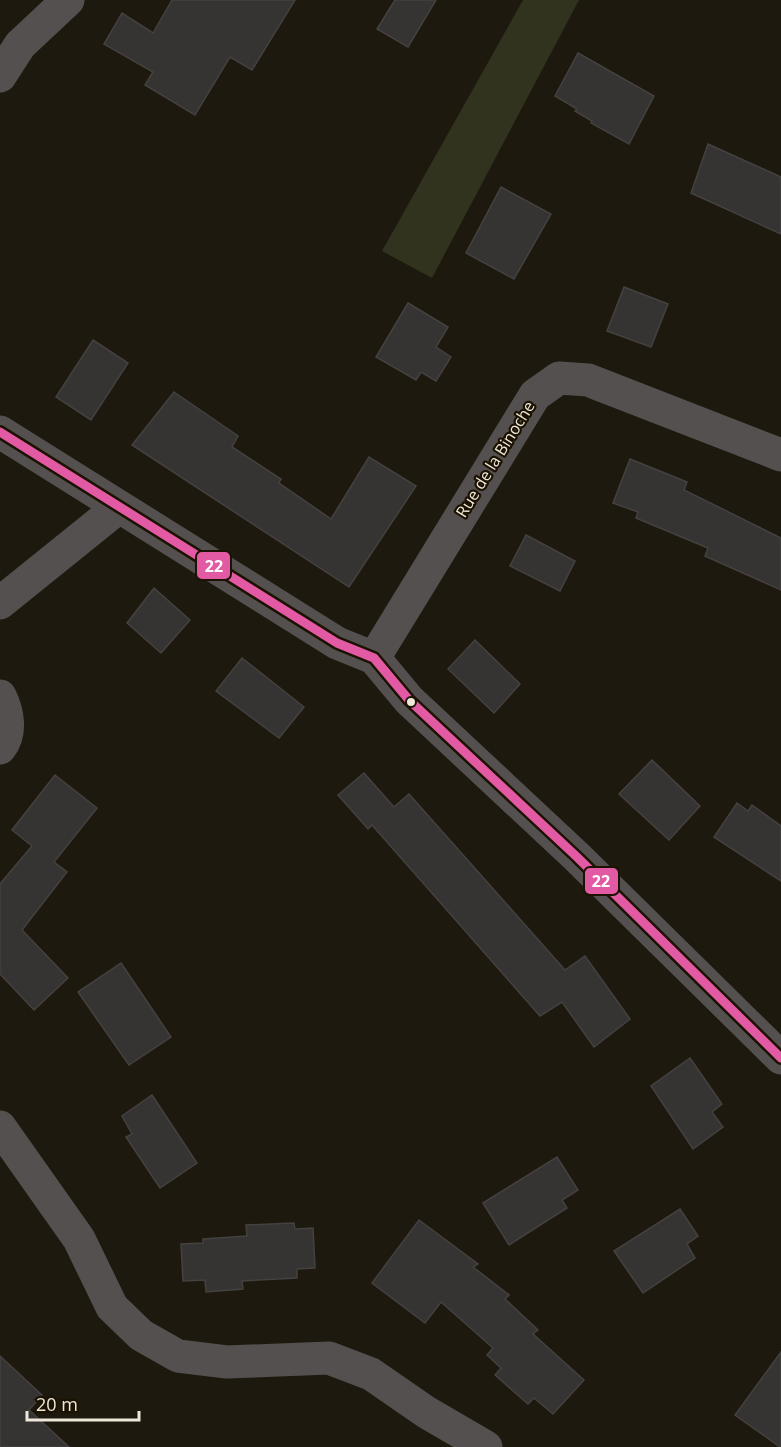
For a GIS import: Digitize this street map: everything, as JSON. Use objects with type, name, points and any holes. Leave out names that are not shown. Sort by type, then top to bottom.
[{"type":"street","points":[[0,76],[20,45],[68,0]]},
{"type":"street","name":"Rue de la Binoche","points":[[374,658],[535,395],[559,378],[588,380],[781,455]]},
{"type":"street","points":[[0,432],[337,643],[374,658],[409,700],[578,857],[781,1058]]},
{"type":"street","points":[[0,603],[119,507]]},
{"type":"street","points":[[0,696],[6,709],[7,739],[0,748]]},
{"type":"street","points":[[0,1127],[79,1239],[112,1307],[141,1335],[178,1356],[226,1362],[329,1358],[371,1374],[426,1412],[486,1447]]},
{"type":"green space","points":[[523,0],[579,0],[432,278],[382,251]]},
{"type":"building","points":[[172,0],[295,0],[252,70],[230,57],[195,115],[145,85],[153,72],[104,44],[122,13],[153,33]]},
{"type":"building","points":[[395,0],[436,0],[408,47],[377,29]]},
{"type":"building","points":[[578,53],[654,96],[629,144],[591,123],[592,121],[575,111],[577,109],[555,96]]},
{"type":"building","points":[[708,144],[781,177],[781,234],[691,193]]},
{"type":"building","points":[[501,187],[551,214],[514,279],[466,253]]},
{"type":"building","points":[[624,287],[668,304],[651,347],[607,331]]},
{"type":"building","points":[[408,303],[448,327],[436,347],[451,357],[436,381],[421,372],[416,380],[376,357]]},
{"type":"building","points":[[93,340],[128,363],[91,420],[56,397]]},
{"type":"building","points":[[174,392],[238,436],[232,447],[281,479],[279,483],[331,519],[369,457],[416,486],[349,587],[132,445]]},
{"type":"building","points":[[630,459],[687,482],[684,490],[781,538],[781,590],[705,556],[708,548],[636,518],[638,512],[613,503]]},
{"type":"building","points":[[526,535],[575,561],[560,591],[510,566]]},
{"type":"building","points":[[154,588],[190,620],[161,653],[127,623]]},
{"type":"building","points":[[475,640],[520,684],[494,713],[448,669]]},
{"type":"building","points":[[242,658],[304,707],[279,738],[216,691]]},
{"type":"building","points":[[652,760],[700,806],[669,840],[619,794]]},
{"type":"building","points":[[364,773],[394,807],[409,794],[565,970],[585,956],[630,1019],[594,1047],[562,1002],[540,1016],[372,825],[368,829],[338,795]]},
{"type":"building","points":[[55,775],[97,808],[54,862],[67,872],[22,930],[68,978],[34,1010],[0,974],[0,884],[32,846],[12,830]]},
{"type":"building","points":[[737,803],[748,811],[752,805],[781,826],[781,881],[714,837]]},
{"type":"building","points":[[121,963],[171,1037],[129,1065],[78,992]]},
{"type":"building","points":[[690,1058],[722,1104],[712,1112],[723,1127],[693,1149],[651,1086]]},
{"type":"building","points":[[152,1095],[197,1163],[160,1188],[126,1137],[132,1134],[122,1116]]},
{"type":"building","points":[[557,1157],[578,1190],[562,1200],[567,1208],[509,1245],[483,1203]]},
{"type":"building","points":[[680,1209],[698,1236],[687,1244],[695,1258],[643,1293],[614,1251]]},
{"type":"building","points":[[419,1220],[478,1264],[473,1267],[509,1295],[505,1299],[538,1330],[533,1334],[584,1380],[553,1414],[534,1398],[528,1404],[495,1375],[501,1368],[487,1355],[493,1348],[441,1302],[425,1323],[372,1283]]},
{"type":"building","points":[[294,1223],[295,1229],[313,1228],[315,1268],[297,1269],[297,1278],[242,1281],[243,1289],[206,1292],[205,1280],[183,1281],[181,1244],[203,1243],[203,1239],[247,1236],[246,1225]]},
{"type":"building","points":[[781,1352],[781,1447],[780,1447],[735,1415]]},
{"type":"building","points":[[0,1356],[42,1395],[29,1410],[69,1447],[0,1447]]},
{"type":"transit line","name":"22","points":[[0,432],[337,643],[374,658],[409,700],[577,857],[781,1058]]}]
